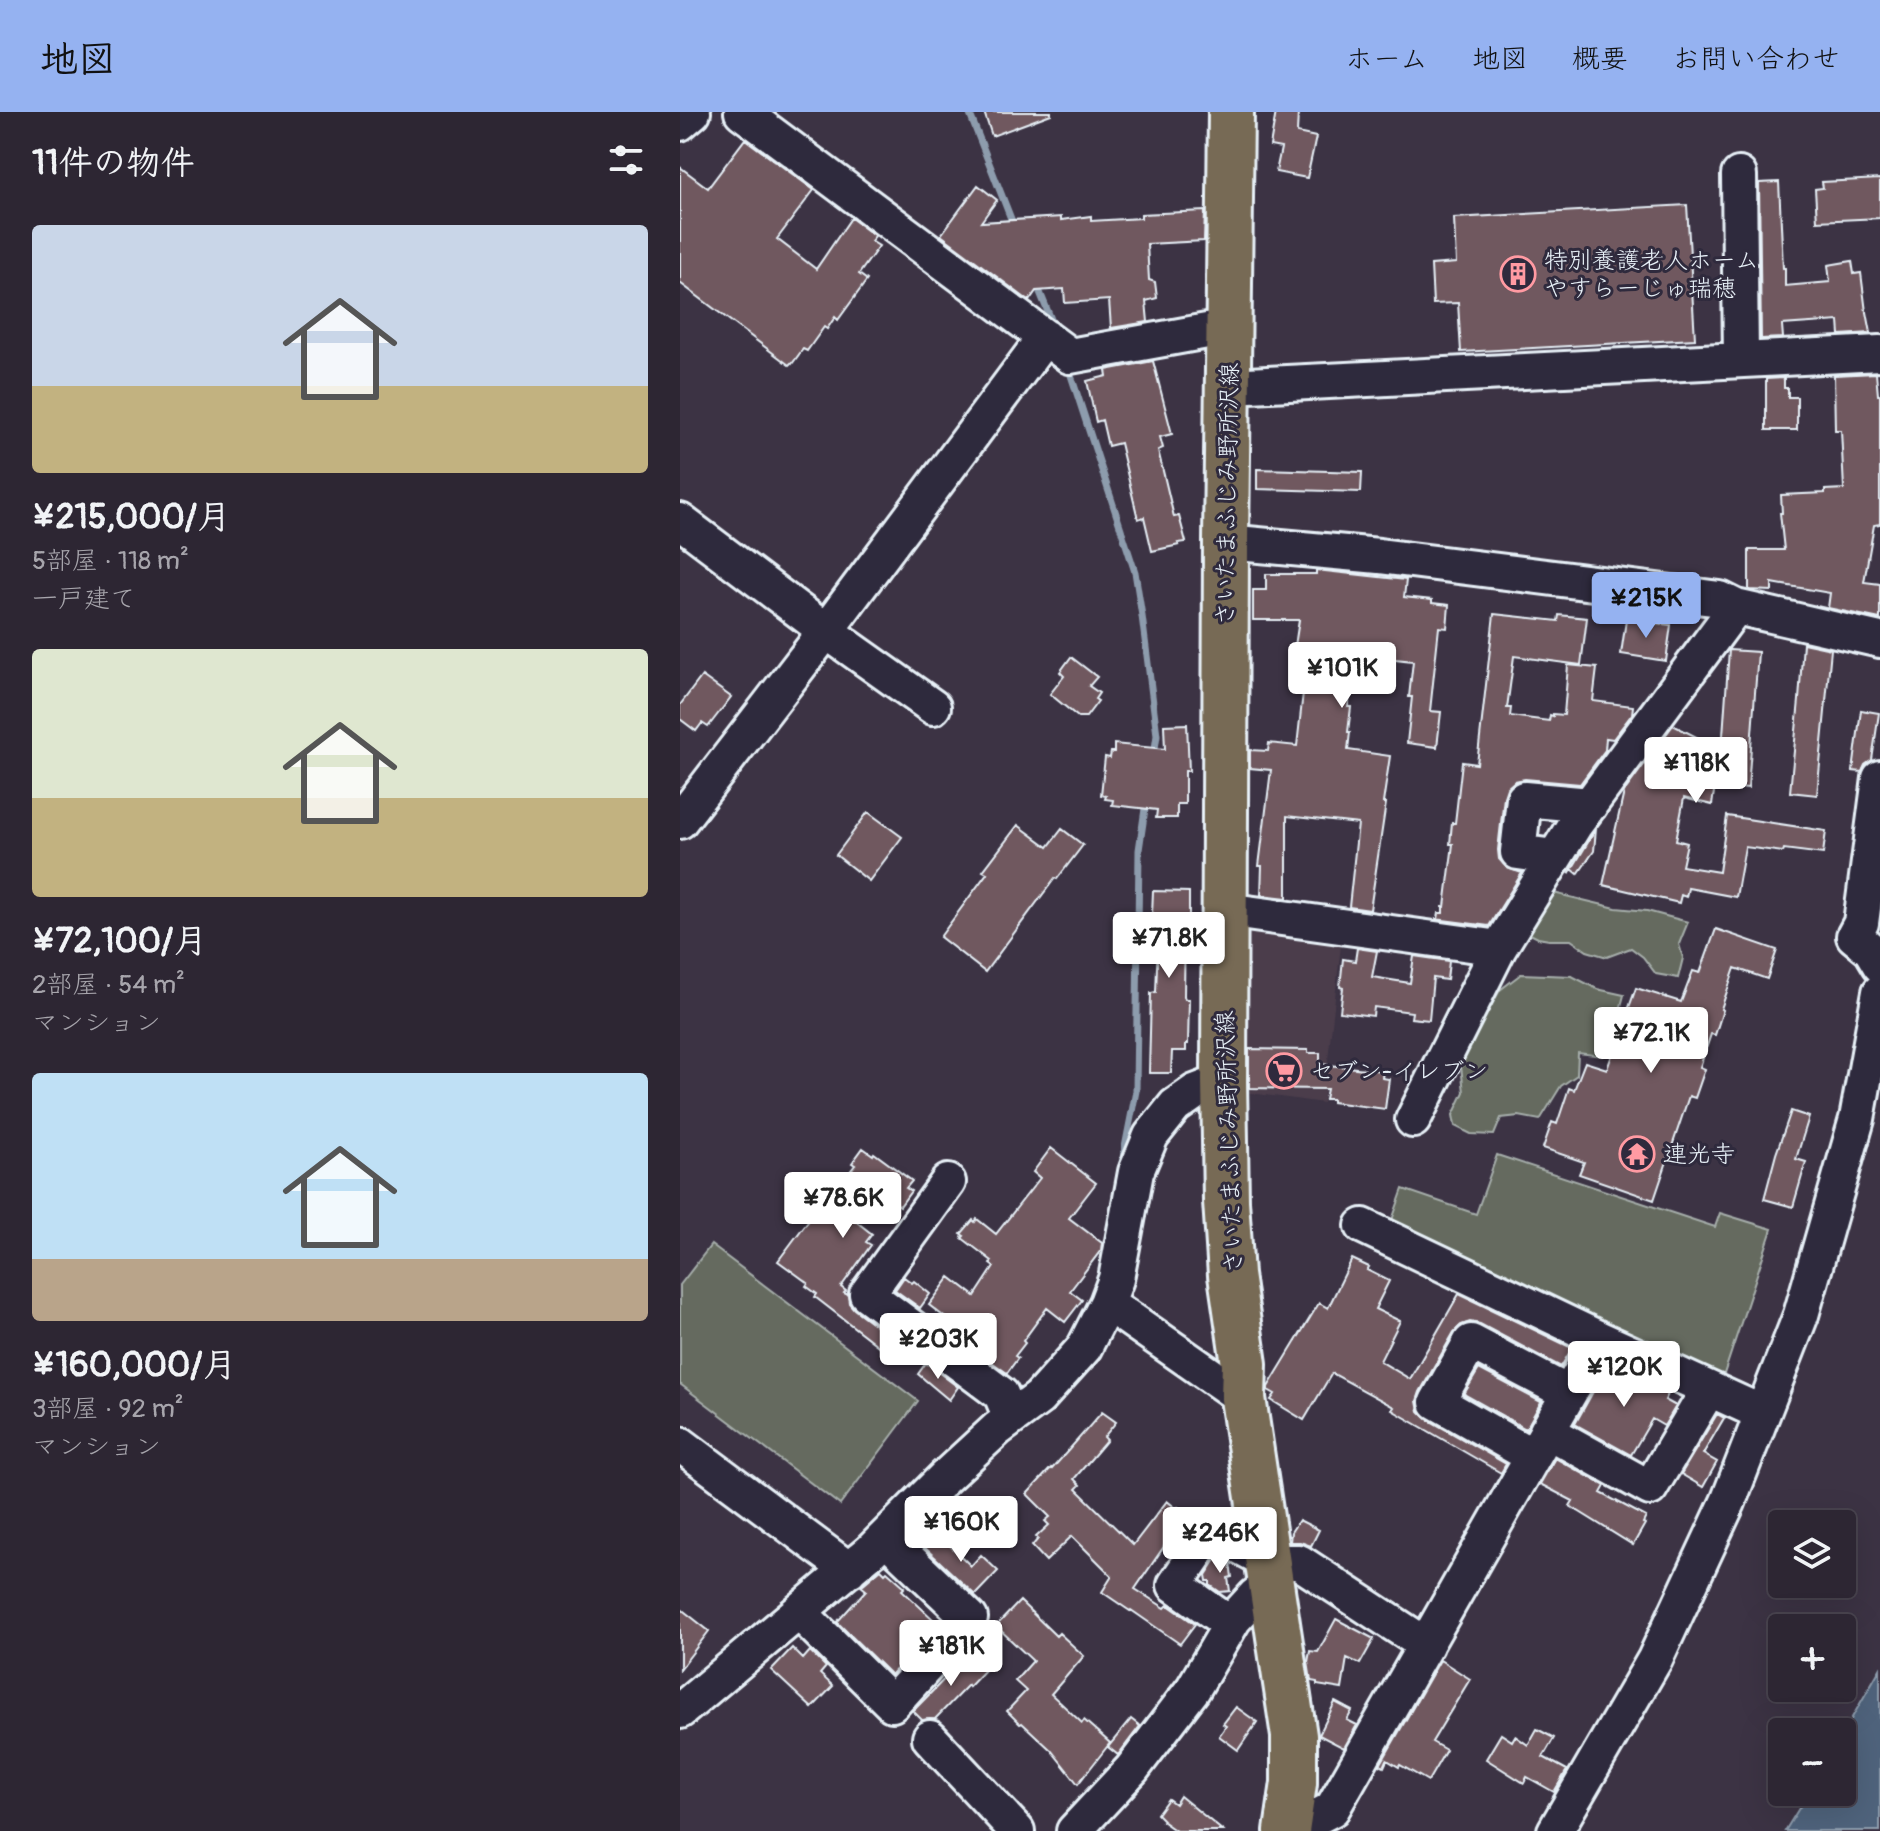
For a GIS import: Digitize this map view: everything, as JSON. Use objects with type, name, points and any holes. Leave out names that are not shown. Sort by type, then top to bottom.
[{"type":"main road","name":"さいたまふじみ野所沢線","points":[[1231,112],[1226,542],[1226,1201],[1231,1275],[1244,1364],[1243,1398],[1294,1736],[1294,1783],[1288,1824]]},
{"type":"street","points":[[680,123],[693,112]]},
{"type":"street","points":[[742,112],[1070,356],[1229,327]]},
{"type":"street","points":[[1739,175],[1741,359]]},
{"type":"street","points":[[680,821],[1045,337]]},
{"type":"street","points":[[1229,386],[1880,353]]},
{"type":"street","points":[[680,521],[933,707]]},
{"type":"street","points":[[1226,542],[1379,556],[1720,599],[1736,607],[1880,640]]},
{"type":"street","points":[[1413,1120],[1499,948],[1554,857],[1736,607]]},
{"type":"street","points":[[1880,778],[1861,923],[1854,936],[1871,950],[1880,965]]},
{"type":"street","points":[[1554,857],[1518,852],[1524,799],[1590,805]]},
{"type":"street","points":[[1225,910],[1499,948]]},
{"type":"street","points":[[1555,1831],[1655,1659],[1728,1502],[1801,1315],[1857,1119],[1880,992]]},
{"type":"street","points":[[680,1711],[849,1570],[997,1429],[1039,1398],[1084,1348],[1116,1279],[1136,1172],[1151,1136],[1175,1106],[1195,1092],[1224,1081]]},
{"type":"street","points":[[948,1182],[867,1294],[1001,1394],[1011,1418]]},
{"type":"street","points":[[1363,1226],[1762,1413]]},
{"type":"street","points":[[1107,1303],[1243,1398]]},
{"type":"street","points":[[1288,1824],[1313,1819],[1332,1809],[1600,1339]]},
{"type":"street","points":[[1568,1393],[1471,1342],[1437,1402],[1650,1488],[1709,1389]]},
{"type":"street","points":[[680,1444],[849,1570]]},
{"type":"street","points":[[1230,1624],[1175,1585],[1214,1527],[1270,1572]]},
{"type":"street","points":[[799,1612],[892,1704],[970,1618],[885,1537]]},
{"type":"street","points":[[1074,1831],[1132,1769],[1193,1689],[1230,1624],[1255,1596],[1270,1572],[1299,1562],[1426,1645]]},
{"type":"street","points":[[930,1738],[1017,1831]]},
{"type":"shaded area","points":[[1243,920],[1342,936],[1323,1103],[1244,1092]]},
{"type":"green space","points":[[1545,891],[1688,922],[1679,944],[1683,958],[1678,978],[1656,974],[1643,957],[1631,948],[1607,957],[1587,951],[1571,940],[1538,938],[1524,931]]},
{"type":"green space","points":[[1521,974],[1572,976],[1597,989],[1624,995],[1614,1033],[1603,1056],[1578,1053],[1577,1075],[1561,1086],[1540,1120],[1519,1116],[1501,1118],[1494,1135],[1471,1134],[1455,1126],[1453,1115],[1464,1092],[1461,1066],[1500,990]]},
{"type":"green space","points":[[1497,1155],[1715,1227],[1720,1213],[1772,1229],[1721,1383],[1391,1223],[1403,1189],[1476,1214]]},
{"type":"green space","points":[[711,1245],[918,1401],[840,1505],[680,1384],[680,1285]]},
{"type":"water","points":[[1880,1669],[1880,1831],[1785,1831],[1800,1806],[1856,1806],[1856,1718],[1852,1718]]},
{"type":"building","points":[[984,112],[1051,112],[1051,114],[992,136]]},
{"type":"building","points":[[1276,112],[1298,112],[1297,133],[1316,137],[1307,178],[1276,172],[1281,148],[1270,146]]},
{"type":"building","points":[[745,139],[814,190],[777,239],[816,269],[851,218],[875,236],[871,241],[879,246],[859,274],[867,280],[838,320],[835,317],[827,329],[824,327],[807,351],[803,349],[789,365],[680,283],[680,167],[708,188]]},
{"type":"building","points":[[1880,179],[1880,218],[1817,221],[1815,189],[1823,188],[1822,182]]},
{"type":"building","points":[[1779,182],[1785,286],[1830,282],[1828,265],[1852,261],[1854,274],[1861,273],[1871,333],[1840,335],[1839,321],[1782,325],[1783,338],[1761,339],[1759,183]]},
{"type":"building","points":[[978,185],[997,200],[981,222],[1091,216],[1091,221],[1141,218],[1141,214],[1205,211],[1204,241],[1147,244],[1149,280],[1155,282],[1157,298],[1146,301],[1148,322],[1111,328],[1109,300],[1065,303],[1064,289],[1036,291],[1029,301],[941,235]]},
{"type":"building","name":"特別養護老人ホーム やすらーじゅ瑞穂","points":[[1687,205],[1695,339],[1461,352],[1458,303],[1433,304],[1431,265],[1456,263],[1454,218]]},
{"type":"building","points":[[1153,361],[1172,434],[1160,437],[1163,448],[1158,450],[1174,517],[1179,516],[1186,542],[1152,551],[1144,517],[1138,519],[1120,443],[1108,446],[1102,420],[1096,422],[1087,381],[1107,376],[1106,370]]},
{"type":"building","points":[[1876,373],[1880,395],[1880,524],[1874,525],[1864,582],[1880,584],[1880,619],[1828,608],[1830,593],[1772,583],[1772,591],[1749,590],[1749,550],[1784,550],[1781,495],[1844,489],[1841,430],[1835,430],[1834,375]]},
{"type":"building","points":[[1784,378],[1788,397],[1797,397],[1797,430],[1766,430],[1766,379]]},
{"type":"building","points":[[1257,469],[1362,472],[1361,492],[1257,489]]},
{"type":"building","points":[[1316,570],[1406,580],[1404,597],[1449,605],[1447,628],[1439,627],[1430,711],[1441,712],[1437,747],[1407,743],[1413,661],[1358,655],[1348,707],[1351,707],[1348,750],[1390,756],[1370,910],[1349,907],[1358,824],[1287,816],[1287,898],[1261,895],[1262,866],[1259,866],[1271,770],[1250,768],[1250,750],[1268,751],[1269,743],[1297,746],[1308,648],[1295,646],[1299,620],[1253,620],[1253,590],[1266,590],[1266,574],[1316,574]]},
{"type":"building","points":[[1494,614],[1558,621],[1559,615],[1587,618],[1581,665],[1514,656],[1507,708],[1511,708],[1510,716],[1549,721],[1550,715],[1564,715],[1568,665],[1597,668],[1593,701],[1633,706],[1632,714],[1613,739],[1606,738],[1605,750],[1580,784],[1525,779],[1515,781],[1507,788],[1499,859],[1507,868],[1522,873],[1489,926],[1435,919],[1445,907],[1453,844],[1450,844],[1452,823],[1455,823],[1462,762],[1477,764]]},
{"type":"building","points":[[1626,620],[1671,625],[1666,661],[1621,654]]},
{"type":"building","points":[[1803,643],[1831,649],[1817,795],[1790,792]]},
{"type":"building","points":[[1729,650],[1758,652],[1748,788],[1715,785],[1712,805],[1684,798],[1676,840],[1687,843],[1682,866],[1719,872],[1727,816],[1826,831],[1823,854],[1745,847],[1736,897],[1688,888],[1686,897],[1681,895],[1679,903],[1603,885],[1624,792],[1673,725],[1722,750]]},
{"type":"building","points":[[1071,657],[1097,677],[1089,686],[1099,693],[1095,699],[1098,701],[1086,717],[1078,717],[1050,694],[1064,676],[1060,672]]},
{"type":"building","points":[[702,676],[731,697],[708,727],[702,723],[696,731],[680,719],[680,705]]},
{"type":"building","points":[[1861,710],[1879,713],[1872,760],[1862,772],[1853,771]]},
{"type":"building","points":[[1187,724],[1189,771],[1185,771],[1185,804],[1177,804],[1177,818],[1156,818],[1157,810],[1112,805],[1113,800],[1101,795],[1105,757],[1110,758],[1114,744],[1165,749],[1164,725]]},
{"type":"building","points":[[868,812],[902,837],[869,881],[836,855]]},
{"type":"building","points":[[1018,825],[1048,847],[1062,829],[1083,845],[985,972],[940,937],[987,873],[983,871]]},
{"type":"building","points":[[1596,829],[1594,851],[1578,874],[1572,869]]},
{"type":"building","points":[[1153,891],[1189,892],[1189,920],[1185,920],[1184,996],[1189,999],[1188,1044],[1186,1051],[1172,1051],[1171,1073],[1149,1073],[1151,993],[1156,992],[1158,941],[1151,938]]},
{"type":"building","points":[[1716,929],[1777,950],[1767,979],[1735,968],[1715,1035],[1711,1034],[1700,1067],[1705,1069],[1695,1098],[1689,1096],[1654,1200],[1579,1174],[1584,1162],[1543,1148],[1552,1122],[1557,1124],[1569,1088],[1574,1090],[1585,1062],[1607,1069],[1636,988],[1681,1002],[1693,971],[1700,973]]},
{"type":"building","points":[[1357,948],[1377,951],[1372,977],[1410,983],[1414,956],[1449,961],[1447,980],[1433,978],[1429,1020],[1411,1018],[1412,1012],[1374,1007],[1373,1016],[1340,1012],[1343,959],[1355,961]]},
{"type":"building","points":[[1249,1049],[1308,1050],[1308,1053],[1320,1053],[1320,1064],[1383,1071],[1382,1078],[1389,1079],[1385,1109],[1332,1102],[1332,1099],[1325,1099],[1327,1089],[1249,1088]]},
{"type":"building","points":[[1791,1111],[1809,1117],[1796,1159],[1806,1162],[1793,1207],[1764,1199]]},
{"type":"building","points":[[863,1148],[912,1181],[906,1188],[911,1191],[900,1206],[865,1181],[843,1211],[872,1234],[866,1242],[871,1245],[841,1287],[854,1309],[890,1336],[881,1348],[815,1297],[817,1294],[806,1286],[808,1283],[778,1261],[825,1198],[828,1200],[855,1165],[852,1163]]},
{"type":"building","points":[[1051,1148],[1096,1183],[1069,1218],[1102,1243],[1101,1250],[1070,1291],[1082,1300],[1065,1322],[1047,1308],[1023,1341],[1025,1343],[1015,1356],[1018,1358],[1007,1373],[975,1350],[979,1344],[929,1305],[950,1277],[975,1296],[994,1267],[990,1264],[992,1261],[961,1234],[977,1219],[996,1234],[1040,1178],[1033,1172]]},
{"type":"building","points":[[1352,1259],[1389,1281],[1375,1309],[1400,1321],[1380,1361],[1410,1379],[1459,1294],[1572,1348],[1561,1367],[1480,1324],[1470,1322],[1454,1332],[1420,1392],[1417,1401],[1419,1411],[1427,1419],[1506,1464],[1501,1473],[1332,1373],[1304,1420],[1271,1400],[1275,1394],[1268,1387],[1319,1303],[1328,1308]]},
{"type":"building","points":[[904,1277],[930,1294],[920,1308],[895,1290]]},
{"type":"building","points":[[926,1363],[958,1387],[949,1400],[918,1374]]},
{"type":"building","points":[[1608,1365],[1669,1392],[1665,1400],[1676,1406],[1664,1426],[1652,1419],[1631,1455],[1575,1424]]},
{"type":"building","points":[[1479,1369],[1541,1402],[1526,1429],[1464,1394]]},
{"type":"building","points":[[1102,1412],[1116,1422],[1104,1437],[1107,1440],[1074,1479],[1080,1485],[1076,1489],[1133,1545],[1167,1501],[1195,1519],[1182,1538],[1174,1532],[1135,1589],[1165,1608],[1168,1605],[1195,1624],[1180,1644],[1102,1592],[1112,1576],[1072,1536],[1046,1561],[1032,1546],[1038,1539],[1036,1537],[1049,1525],[1045,1521],[1050,1517],[1027,1494]]},
{"type":"building","points":[[1717,1414],[1724,1418],[1703,1454],[1717,1462],[1703,1487],[1681,1474]]},
{"type":"building","points":[[1555,1458],[1605,1486],[1601,1493],[1646,1517],[1633,1545],[1570,1506],[1573,1501],[1540,1484]]},
{"type":"building","points":[[1299,1520],[1319,1530],[1311,1546],[1290,1542],[1291,1532]]},
{"type":"building","points":[[935,1531],[971,1566],[981,1555],[998,1571],[975,1595],[922,1545]]},
{"type":"building","points":[[1219,1555],[1230,1563],[1230,1591],[1220,1592],[1207,1581],[1206,1575]]},
{"type":"building","points":[[881,1569],[905,1587],[902,1590],[935,1621],[925,1632],[928,1635],[891,1675],[837,1622],[866,1590],[861,1586]]},
{"type":"building","points":[[1020,1601],[1056,1636],[1059,1633],[1084,1656],[1051,1694],[1082,1723],[1084,1720],[1110,1743],[1078,1784],[1051,1750],[1007,1711],[1026,1691],[1015,1681],[1033,1661],[996,1626]]},
{"type":"building","points":[[680,1608],[709,1631],[680,1669]]},
{"type":"building","points":[[1336,1619],[1374,1639],[1360,1664],[1347,1658],[1342,1689],[1311,1681],[1308,1662],[1310,1651],[1318,1652]]},
{"type":"building","points":[[792,1648],[803,1659],[810,1651],[826,1667],[820,1674],[833,1686],[812,1708],[771,1670]]},
{"type":"building","points":[[971,1652],[987,1668],[935,1719],[922,1720],[913,1711]]},
{"type":"building","points":[[1440,1660],[1470,1679],[1432,1742],[1446,1750],[1428,1781],[1387,1760],[1384,1767],[1380,1765]]},
{"type":"building","points":[[1335,1702],[1352,1711],[1347,1720],[1357,1725],[1344,1748],[1319,1735]]},
{"type":"building","points":[[1236,1707],[1257,1722],[1238,1750],[1219,1736],[1226,1726],[1223,1724]]},
{"type":"building","points":[[1131,1719],[1140,1726],[1118,1755],[1108,1747]]},
{"type":"building","points":[[1537,1729],[1554,1738],[1543,1757],[1567,1770],[1554,1792],[1527,1777],[1524,1783],[1486,1759],[1501,1734],[1512,1741],[1515,1736],[1528,1745]]},
{"type":"building","points":[[1180,1796],[1223,1831],[1176,1831],[1162,1821],[1157,1814],[1168,1799],[1175,1804]]},
{"type":"waterway","points":[[969,112],[1015,229]]},
{"type":"waterway","points":[[1037,285],[1055,329]]},
{"type":"waterway","points":[[1067,363],[1135,572],[1157,735],[1154,755]]},
{"type":"waterway","points":[[1121,1168],[1136,1091],[1139,850],[1146,802]]},
{"type":"place","name":"特別養護老人ホーム やすらーじゅ瑞穂","points":[[1518,274]]},
{"type":"place","name":"セブン-イレブン","points":[[1284,1071]]},
{"type":"place","name":"連光寺","points":[[1637,1154]]}]
